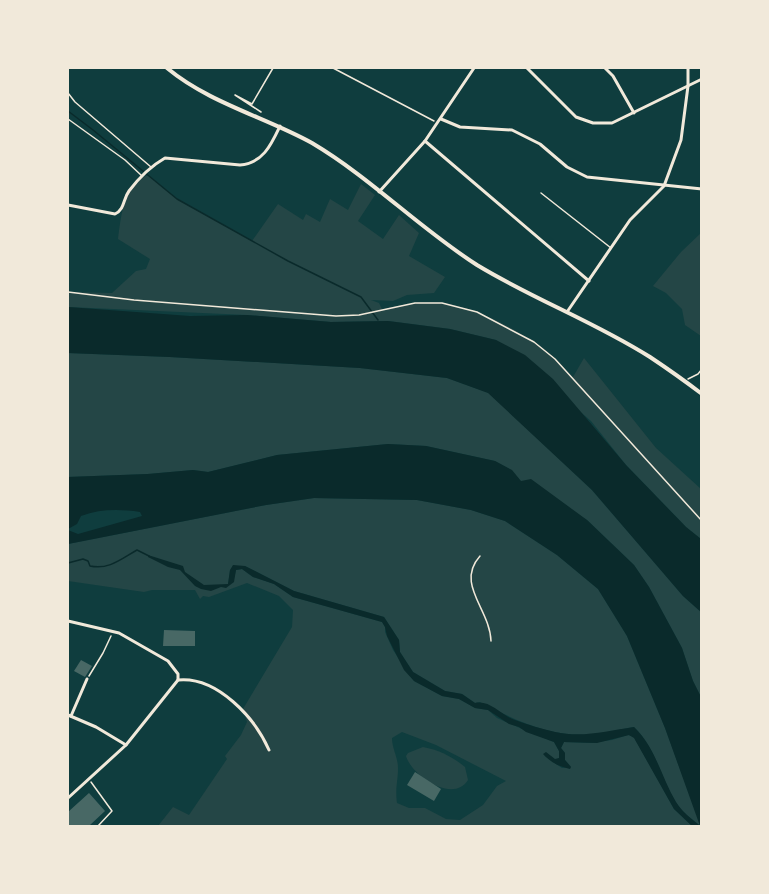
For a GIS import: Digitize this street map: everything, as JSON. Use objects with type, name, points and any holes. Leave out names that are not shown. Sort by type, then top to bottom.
[{"type":"main road","points":[[167,68],[200,90],[280,126],[330,154],[443,242],[469,259],[510,285],[649,357],[702,394]]},
{"type":"street","points":[[380,192],[425,141],[474,68]]},
{"type":"street","points":[[527,68],[567,109],[585,121],[603,124],[612,123],[702,79]]},
{"type":"street","points":[[605,68],[613,76],[634,113]]},
{"type":"street","points":[[566,314],[630,220],[664,186],[681,140],[688,68]]},
{"type":"street","points":[[441,119],[460,127],[512,130],[540,144],[567,167],[587,177],[702,189]]},
{"type":"street","points":[[68,205],[115,214],[122,208],[128,193],[143,176],[165,158],[250,164],[265,153],[280,126]]},
{"type":"street","points":[[425,141],[589,281]]},
{"type":"street","points":[[68,621],[119,633],[168,661],[178,674],[178,680],[126,745],[68,798]]},
{"type":"street","points":[[87,679],[69,715],[96,727],[126,745]]},
{"type":"street","points":[[178,680],[189,679],[205,684],[243,709],[262,735],[269,750]]},
{"type":"lane","points":[[68,93],[75,102],[150,169]]},
{"type":"lane","points":[[68,119],[125,160],[143,176]]},
{"type":"lane","points":[[541,193],[611,248]]},
{"type":"path","points":[[259,117],[262,112],[235,95],[252,104],[273,68]]},
{"type":"path","points":[[333,68],[438,123]]},
{"type":"path","points":[[68,292],[134,300],[336,316],[415,303],[452,304],[477,312],[534,342],[555,359],[685,505],[702,521]]},
{"type":"path","points":[[686,382],[702,369]]},
{"type":"path","points":[[480,556],[470,571],[471,583],[488,624],[490,641]]},
{"type":"path","points":[[87,679],[104,653],[112,632]]},
{"type":"path","points":[[89,779],[112,811],[98,826]]},
{"type":"shaded area","points":[[148,175],[177,199],[252,241],[278,204],[303,220],[306,214],[320,222],[330,199],[348,210],[361,184],[375,195],[358,221],[383,239],[399,215],[419,233],[409,256],[445,277],[434,293],[407,295],[393,301],[371,300],[379,303],[382,309],[386,310],[408,304],[435,302],[454,305],[481,314],[533,341],[573,377],[584,358],[656,448],[701,489],[701,539],[686,527],[626,465],[591,421],[496,340],[450,329],[388,321],[331,322],[247,315],[68,307],[68,292],[112,293],[136,271],[146,269],[150,259],[118,239],[122,212],[128,193],[133,185]]},
{"type":"shaded area","points":[[701,233],[701,336],[685,325],[682,309],[666,293],[653,286],[681,252]]},
{"type":"shaded area","points":[[68,307],[190,316],[247,315],[331,322],[388,321],[450,329],[496,340],[525,355],[553,379],[626,465],[686,527],[701,539],[701,612],[683,596],[592,490],[488,393],[447,378],[360,368],[68,353]]},
{"type":"shaded area","points":[[68,353],[360,368],[447,378],[489,393],[592,490],[683,596],[701,612],[701,697],[682,648],[649,587],[634,565],[587,520],[521,482],[511,470],[495,461],[426,446],[388,444],[277,455],[208,472],[193,470],[68,477]]},
{"type":"shaded area","points":[[388,444],[426,446],[495,461],[512,470],[521,481],[531,479],[587,520],[634,565],[649,587],[682,648],[701,697],[701,826],[665,728],[627,636],[598,589],[557,555],[505,521],[471,510],[417,500],[314,498],[266,505],[68,544],[68,530],[78,534],[142,516],[140,512],[132,511],[95,512],[81,516],[77,524],[68,529],[68,477],[193,470],[208,472],[277,455]]},
{"type":"shaded area","points":[[314,498],[417,500],[471,510],[505,521],[557,555],[598,589],[627,636],[665,728],[701,826],[677,804],[648,744],[634,727],[602,733],[566,734],[536,727],[480,702],[475,703],[462,694],[445,691],[413,672],[400,652],[399,640],[384,617],[294,591],[245,566],[230,570],[228,584],[211,591],[233,582],[236,570],[242,569],[253,577],[274,584],[293,597],[382,622],[393,650],[414,681],[442,696],[459,699],[475,708],[488,710],[497,718],[554,742],[559,751],[559,758],[553,762],[562,768],[571,767],[565,760],[565,753],[561,748],[564,742],[591,743],[628,735],[634,737],[674,809],[692,826],[158,826],[173,807],[189,815],[227,759],[225,756],[241,735],[247,722],[243,709],[292,627],[293,610],[279,596],[247,583],[209,597],[203,596],[200,599],[195,590],[144,592],[68,581],[68,544],[266,505]],"holes":[[[402,732],[436,745],[506,781],[497,786],[483,805],[460,820],[446,819],[425,808],[409,808],[397,803],[398,764],[392,738]]]},
{"type":"shaded area","points":[[148,555],[183,566],[185,572],[204,585],[228,584],[233,565],[245,566],[294,591],[384,617],[399,640],[400,652],[413,672],[445,691],[462,694],[475,703],[491,706],[520,722],[565,734],[594,733],[634,727],[648,744],[676,802],[700,826],[692,826],[674,809],[634,738],[629,735],[597,743],[564,742],[561,748],[565,753],[565,760],[571,767],[570,769],[563,767],[552,762],[543,754],[546,752],[555,759],[559,758],[559,751],[554,742],[509,724],[488,710],[475,708],[459,699],[442,696],[414,681],[404,670],[382,622],[293,597],[274,584],[253,577],[242,569],[236,570],[234,582],[226,588],[221,587],[211,591],[201,589],[195,586],[180,570],[168,567]]},
{"type":"shaded area","points":[[423,747],[440,752],[460,763],[465,767],[468,780],[461,787],[453,789],[443,788],[424,779],[416,772],[406,756]]},
{"type":"building","points":[[164,630],[195,631],[195,646],[163,646]]},
{"type":"building","points":[[81,660],[92,666],[85,677],[74,671]]},
{"type":"building","points":[[415,772],[441,789],[434,801],[407,785]]},
{"type":"building","points":[[89,793],[105,811],[91,826],[68,826],[68,812]]},
{"type":"waterway","points":[[68,111],[177,199],[288,261],[361,297],[378,320]]},
{"type":"waterway","points":[[68,563],[83,559],[88,561],[90,566],[103,566],[115,563],[137,550],[149,556]]}]
